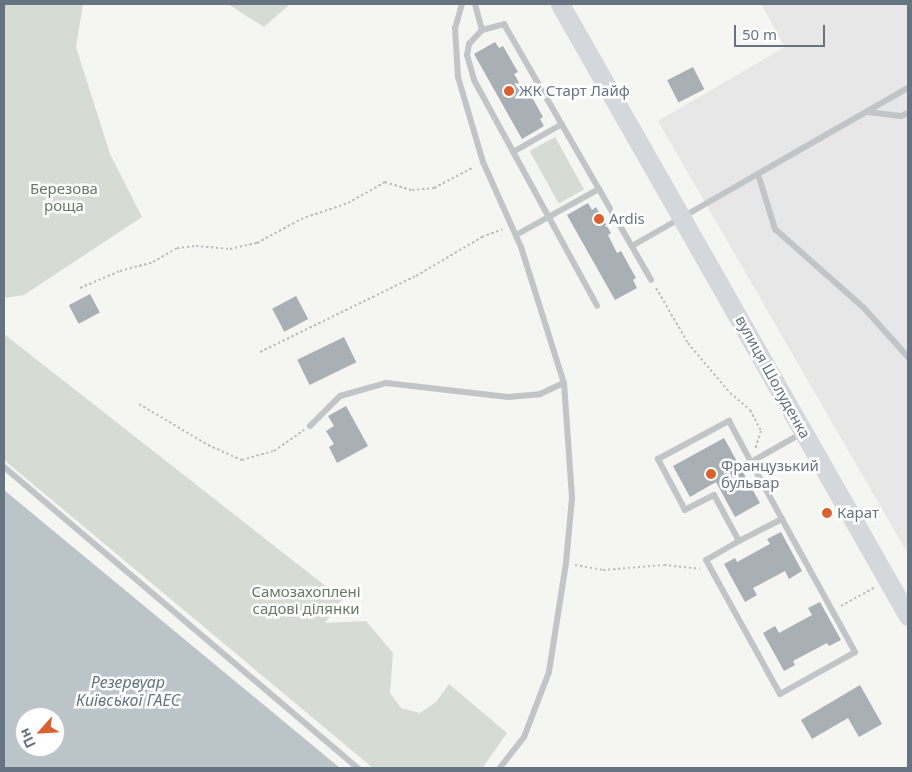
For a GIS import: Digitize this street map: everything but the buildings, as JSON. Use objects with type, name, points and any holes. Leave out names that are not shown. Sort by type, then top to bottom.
[{"type":"main road","name":"вулиця Шолуденка","points":[[560,4],[908,616]]},
{"type":"lane","points":[[462,4],[455,28],[458,77],[483,162],[516,235],[564,383],[572,498],[566,564],[549,672],[524,737],[500,768]]},
{"type":"lane","points":[[475,4],[482,30]]},
{"type":"lane","points":[[597,306],[474,80],[467,55],[469,44],[482,30],[504,24],[651,280]]},
{"type":"lane","points":[[632,246],[908,88]]},
{"type":"lane","points":[[868,112],[901,116],[908,114]]},
{"type":"lane","points":[[513,152],[562,124]]},
{"type":"lane","points":[[758,174],[775,229],[864,308],[908,357]]},
{"type":"lane","points":[[516,235],[599,189]]},
{"type":"lane","points":[[310,426],[340,396],[386,383],[508,397],[540,394],[564,383]]},
{"type":"lane","points":[[739,541],[714,495],[685,510],[658,458],[729,421],[855,652],[780,694],[706,560],[782,519]]},
{"type":"lane","points":[[751,462],[804,432]]},
{"type":"lane","points":[[4,467],[358,768]]},
{"type":"path","points":[[80,288],[120,271],[153,262],[177,248],[196,246],[230,249],[257,243],[301,219],[348,203],[385,182],[412,190],[434,188],[483,162]]},
{"type":"path","points":[[260,352],[416,276],[482,237],[512,225]]},
{"type":"path","points":[[651,280],[688,343],[730,393],[750,410],[761,431],[751,462]]},
{"type":"path","points":[[139,404],[208,445],[242,460],[274,452],[310,426]]},
{"type":"path","points":[[566,564],[603,570],[664,565],[711,570]]},
{"type":"path","points":[[832,611],[888,580]]},
{"type":"shaded area","points":[[761,4],[908,4],[908,554],[658,121],[785,47]]},
{"type":"green space","name":"Березова роща","points":[[4,4],[83,4],[76,47],[110,154],[142,217],[24,295],[4,298]]},
{"type":"green space","points":[[228,4],[290,4],[264,27]]},
{"type":"green space","points":[[555,137],[584,189],[559,204],[530,151]]},
{"type":"green space","name":"Самозахоплені садові ділянки","points":[[4,334],[342,599],[325,623],[366,621],[393,653],[390,693],[401,708],[420,713],[436,702],[449,684],[507,733],[483,767],[373,768],[4,460]]},
{"type":"water","name":"Резервуар Київської ГАЕС","points":[[4,490],[340,768],[4,768]]},
{"type":"place","name":"ЖК Старт Лайф","points":[[509,91]]},
{"type":"place","name":"Ardis","points":[[599,219]]},
{"type":"place","name":"Французький бульвар","points":[[711,474]]},
{"type":"place","name":"Карат","points":[[827,513]]}]
